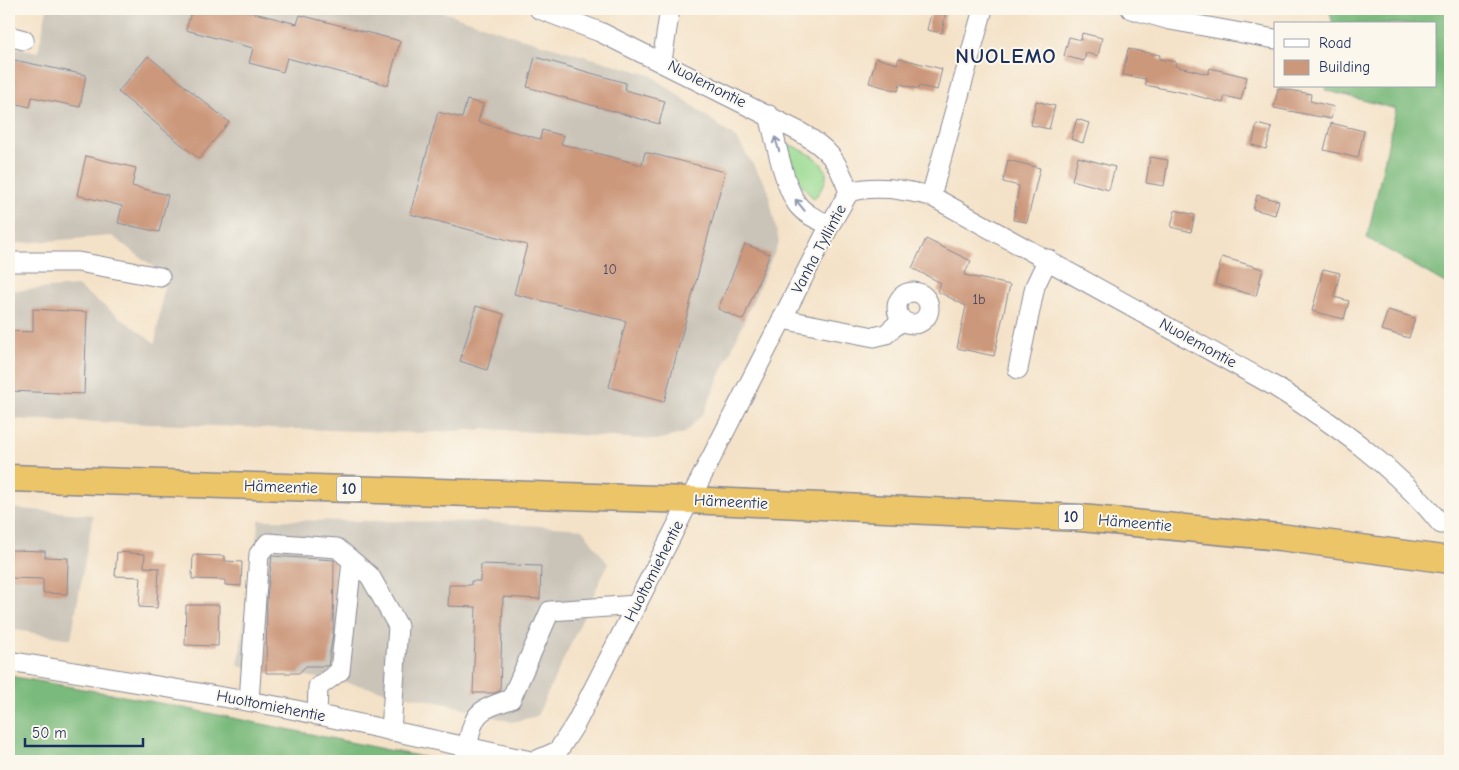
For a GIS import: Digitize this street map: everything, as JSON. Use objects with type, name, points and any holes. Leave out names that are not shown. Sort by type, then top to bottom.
[{"type":"highway","name":"Hämeentie","points":[[9,478],[689,500],[1081,518],[1280,537],[1450,560]]},
{"type":"street","name":"Nuolemontie","points":[[538,9],[600,32],[769,115],[826,149],[837,163],[849,192]]},
{"type":"street","points":[[662,61],[670,9]]},
{"type":"street","points":[[931,196],[983,9]]},
{"type":"street","points":[[1131,9],[1170,20],[1274,39]]},
{"type":"street","points":[[769,115],[789,185],[797,203],[809,214],[830,225]]},
{"type":"street","name":"Vanha Tyllintie","points":[[689,500],[830,225],[849,192],[879,187],[931,196]]},
{"type":"street","name":"Nuolemontie","points":[[931,196],[1048,259],[1274,386],[1328,420],[1369,452],[1409,489],[1441,524]]},
{"type":"street","points":[[1018,369],[1035,286],[1048,259]]},
{"type":"street","points":[[9,262],[78,262],[160,277]]},
{"type":"street","points":[[782,319],[874,337],[886,334],[902,320]]},
{"type":"street","name":"Huoltomiehentie","points":[[535,761],[558,751],[576,723],[689,500]]},
{"type":"street","points":[[249,701],[259,554],[268,543],[337,548],[370,576],[398,626],[391,732]]},
{"type":"street","points":[[317,715],[318,687],[340,671],[352,561]]},
{"type":"street","points":[[467,748],[472,721],[483,709],[511,699],[550,611],[637,605]]},
{"type":"street","name":"Huoltomiehentie","points":[[9,661],[249,701],[531,761]]},
{"type":"shaded area","points":[[47,9],[435,9],[517,37],[651,75],[737,139],[767,187],[779,242],[704,412],[685,433],[657,440],[488,429],[418,433],[9,419],[9,291],[77,286],[155,343],[166,276],[112,236],[9,244],[9,46],[38,52]]},
{"type":"shaded area","points":[[9,508],[93,515],[71,639],[9,629]]},
{"type":"shaded area","points":[[259,520],[484,522],[582,529],[608,564],[537,716],[512,722],[459,707],[339,681],[238,666]]},
{"type":"green space","points":[[1329,9],[1450,9],[1450,286],[1367,238],[1396,109],[1325,90],[1326,88],[1436,88],[1436,22],[1332,22]]},
{"type":"green space","points":[[785,143],[812,156],[823,166],[826,178],[814,199],[800,183]]},
{"type":"green space","points":[[9,676],[140,699],[442,761],[9,761]]},
{"type":"building","points":[[192,9],[239,9],[297,24],[300,15],[400,41],[388,85],[287,58],[283,72],[249,63],[253,48],[186,30]]},
{"type":"building","points":[[932,9],[946,11],[942,33],[927,30]]},
{"type":"building","points":[[1082,33],[1102,38],[1098,56],[1086,53],[1084,61],[1064,56],[1069,37],[1081,40]]},
{"type":"building","points":[[1128,49],[1160,55],[1159,59],[1176,62],[1175,66],[1208,74],[1210,68],[1247,77],[1241,100],[1225,96],[1223,103],[1145,85],[1146,79],[1123,75]]},
{"type":"building","points":[[148,56],[229,122],[199,159],[118,92]]},
{"type":"building","points":[[535,57],[626,83],[625,90],[665,101],[659,124],[527,87]]},
{"type":"building","points":[[876,58],[897,64],[899,58],[942,69],[937,90],[919,86],[918,89],[900,84],[898,91],[869,83]]},
{"type":"building","points":[[9,59],[86,75],[80,107],[32,97],[30,107],[9,102]]},
{"type":"building","points":[[1278,88],[1311,94],[1310,101],[1334,107],[1331,119],[1274,108]]},
{"type":"building","points":[[467,100],[483,104],[478,122],[540,139],[542,130],[564,136],[561,144],[642,165],[645,152],[725,172],[664,402],[609,387],[626,321],[514,294],[527,245],[410,214],[438,112],[462,118]]},
{"type":"building","points":[[1036,101],[1055,106],[1049,129],[1031,125]]},
{"type":"building","points":[[1077,119],[1089,123],[1083,143],[1071,139]]},
{"type":"building","points":[[1331,123],[1364,131],[1358,158],[1324,150]]},
{"type":"building","points":[[1257,124],[1272,128],[1266,149],[1252,145]]},
{"type":"building","points":[[86,156],[136,168],[132,186],[168,195],[159,232],[118,223],[122,206],[77,195]]},
{"type":"building","points":[[1078,157],[1115,167],[1109,190],[1072,180]]},
{"type":"building","points":[[1150,157],[1168,160],[1164,186],[1146,183]]},
{"type":"building","points":[[1008,160],[1040,168],[1027,222],[1013,220],[1019,186],[1003,182]]},
{"type":"building","points":[[1257,195],[1279,201],[1275,215],[1253,209]]},
{"type":"building","points":[[1175,210],[1195,215],[1191,232],[1171,227]]},
{"type":"building","points":[[926,239],[971,261],[964,275],[1010,285],[994,356],[957,348],[966,306],[937,291],[941,283],[912,268]]},
{"type":"building","points":[[745,244],[770,254],[743,320],[718,309]]},
{"type":"building","points":[[1222,257],[1263,269],[1256,296],[1215,284]]},
{"type":"building","points":[[1323,269],[1340,273],[1334,297],[1349,301],[1344,319],[1312,311]]},
{"type":"building","points":[[476,306],[504,314],[487,370],[460,361]]},
{"type":"building","points":[[33,309],[87,312],[84,394],[9,391],[9,331],[33,332]]},
{"type":"building","points":[[1388,310],[1415,318],[1409,338],[1381,330]]},
{"type":"building","points":[[11,550],[45,551],[45,557],[68,558],[67,594],[43,593],[43,579],[10,578]]},
{"type":"building","points":[[117,552],[145,554],[144,567],[159,568],[157,608],[139,607],[141,577],[115,576]]},
{"type":"building","points":[[193,555],[225,556],[225,561],[242,562],[241,586],[225,585],[225,580],[192,579]]},
{"type":"building","points":[[272,556],[334,560],[333,633],[328,666],[306,666],[299,673],[266,673],[267,597]]},
{"type":"building","points":[[481,564],[541,566],[540,599],[503,597],[500,691],[494,693],[473,693],[476,607],[448,606],[449,585],[471,585],[471,581],[480,581]]},
{"type":"building","points":[[186,605],[219,605],[218,646],[185,645]]},
{"type":"district","name":"NUOLEMO","points":[[1006,56]]}]
